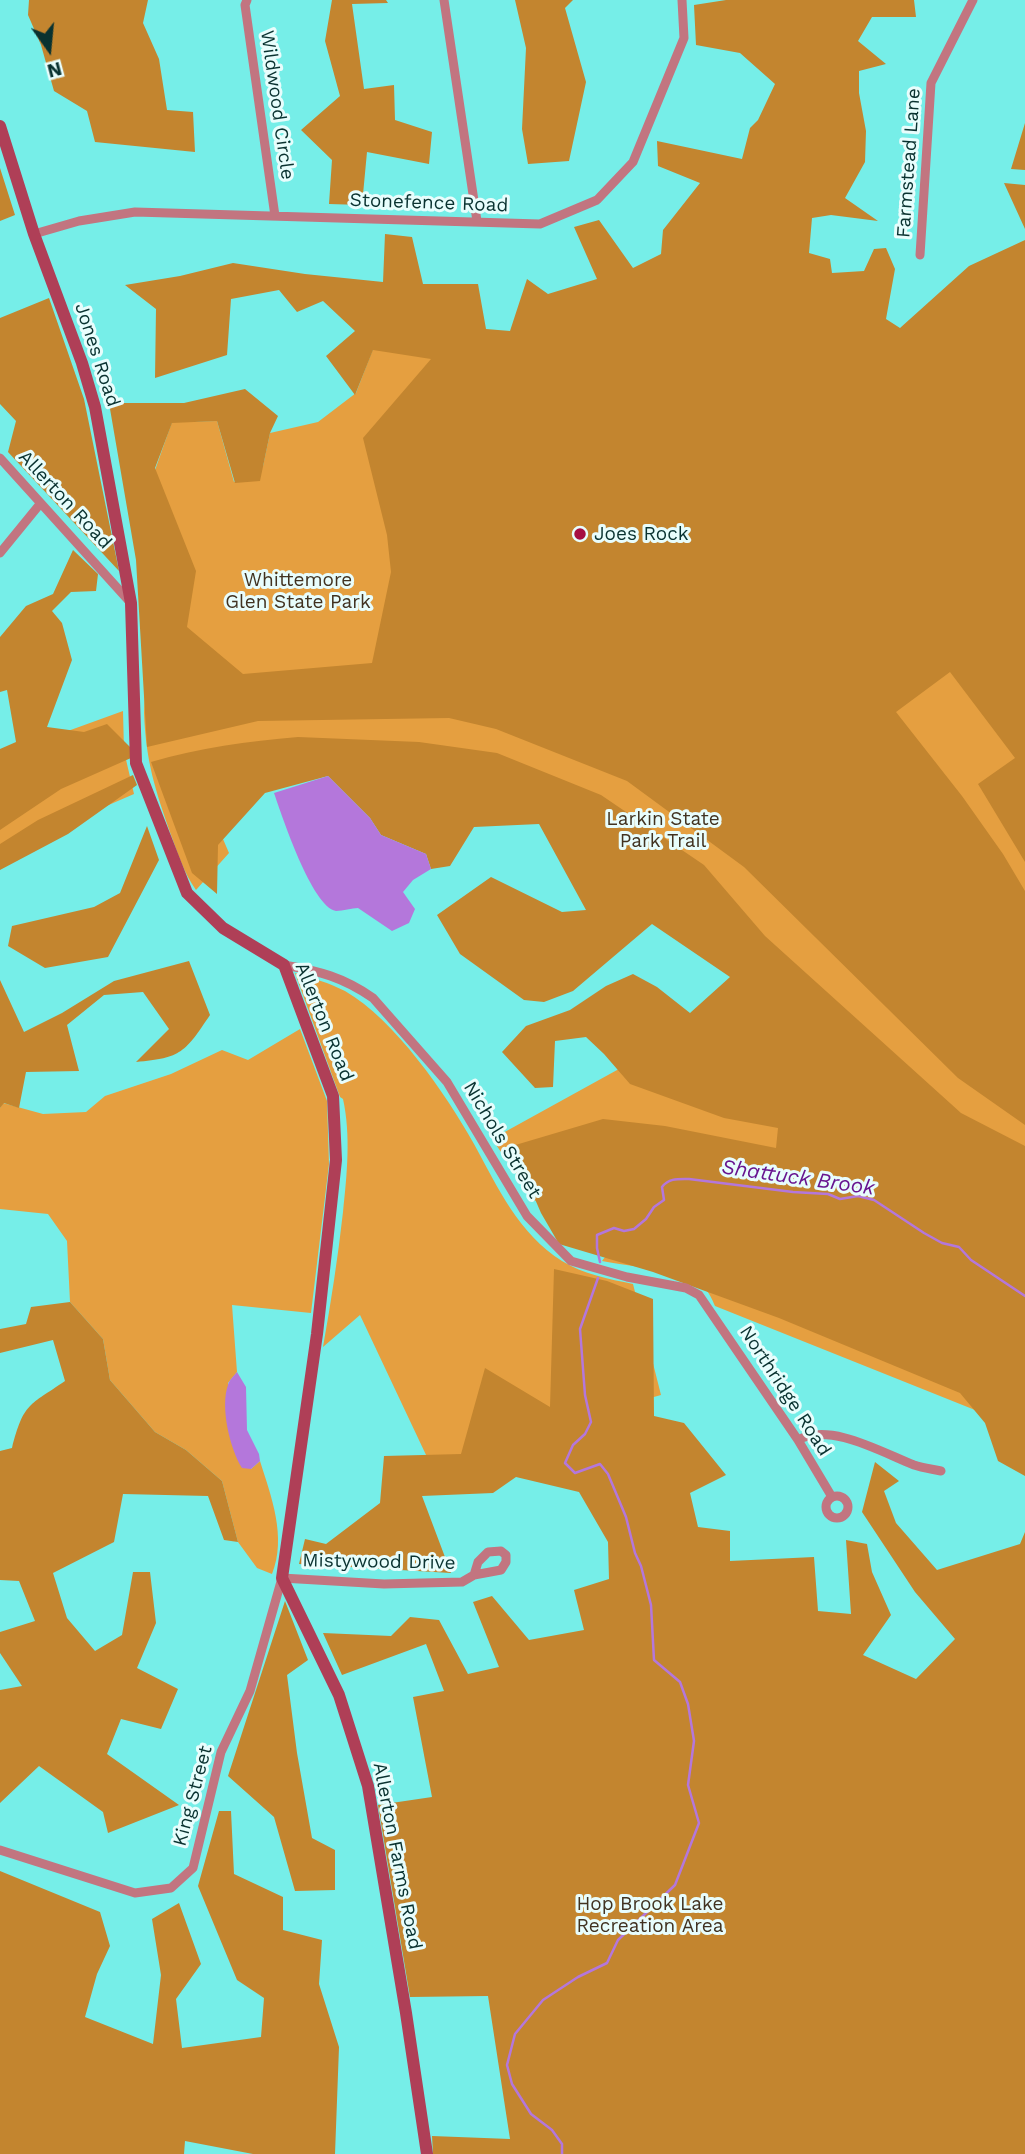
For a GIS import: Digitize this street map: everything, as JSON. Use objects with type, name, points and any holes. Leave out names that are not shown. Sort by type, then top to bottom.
[{"type":"street","name":"Wildwood Circle","points":[[247,0],[245,5],[275,216]]},
{"type":"street","points":[[444,0],[477,221]]},
{"type":"street","name":"Stonefence Road","points":[[34,234],[79,220],[135,212],[540,224],[597,200],[633,162],[684,38],[682,0]]},
{"type":"street","name":"Farmstead Lane","points":[[920,255],[931,83],[973,0]]},
{"type":"street","name":"Jones Road","points":[[0,127],[34,234],[93,398],[131,603]]},
{"type":"street","name":"Allerton Road","points":[[0,458],[131,603],[136,763],[187,893],[223,928],[284,965],[333,1096],[337,1160],[317,1334],[282,1578]]},
{"type":"street","points":[[0,553],[40,504]]},
{"type":"street","name":"Nichols Street","points":[[284,965],[322,971],[373,998],[447,1082],[527,1216],[571,1261],[627,1277],[686,1288],[699,1295],[708,1305]]},
{"type":"street","name":"Northridge Road","points":[[708,1305],[742,1360],[798,1440],[832,1497]]},
{"type":"street","points":[[798,1440],[813,1434],[834,1434],[918,1466],[942,1471]]},
{"type":"street","name":"Mistywood Drive","points":[[282,1578],[397,1583],[462,1582],[474,1575]]},
{"type":"street","name":"King Street","points":[[0,1850],[135,1893],[171,1888],[192,1868],[221,1752],[250,1691],[282,1578]]},
{"type":"street","name":"Allerton Farms Road","points":[[282,1578],[339,1695],[368,1786],[427,2154]]},
{"type":"green space","points":[[29,0],[148,0],[143,23],[159,59],[167,110],[193,112],[195,152],[95,142],[87,111],[54,91],[41,45],[28,15]]},
{"type":"green space","points":[[332,0],[386,0],[388,3],[352,4],[364,89],[394,85],[395,120],[432,132],[429,164],[367,152],[362,205],[329,204],[332,160],[301,130],[340,96],[325,41]]},
{"type":"green space","points":[[515,0],[573,0],[565,8],[586,82],[569,161],[528,164],[522,129],[526,48]]},
{"type":"green space","points":[[726,0],[914,0],[916,17],[872,17],[858,41],[886,64],[859,71],[859,93],[866,131],[865,162],[845,198],[878,221],[831,215],[812,218],[809,253],[830,259],[832,273],[864,271],[874,249],[886,248],[895,269],[886,319],[900,328],[969,266],[1025,240],[1025,862],[978,784],[1015,758],[950,672],[896,712],[962,796],[1003,854],[1025,891],[1025,1125],[958,1078],[744,867],[627,781],[496,729],[449,718],[258,721],[147,747],[136,560],[109,403],[184,403],[245,389],[278,416],[270,433],[260,481],[235,483],[217,421],[172,423],[155,468],[196,571],[187,627],[243,674],[372,663],[391,572],[387,535],[363,438],[431,359],[373,350],[355,395],[326,356],[355,331],[323,301],[297,312],[279,290],[231,299],[227,355],[155,378],[156,309],[125,285],[180,276],[233,263],[383,282],[385,234],[412,237],[423,284],[478,284],[486,329],[510,331],[527,279],[548,294],[597,279],[574,227],[599,220],[633,268],[661,254],[663,230],[700,183],[658,166],[657,141],[742,159],[750,128],[758,120],[775,84],[740,53],[696,45],[694,5]]},
{"type":"green space","points":[[1025,123],[1025,170],[1011,169]]},
{"type":"green space","points":[[0,168],[15,215],[0,221]]},
{"type":"green space","points":[[1004,183],[1025,185],[1025,229]]},
{"type":"green space","points":[[49,298],[84,399],[119,571],[8,452],[16,421],[0,404],[0,318]]},
{"type":"green space","points":[[438,325],[1025,614],[1025,1430],[715,1306],[709,1293],[694,1281],[655,1270],[602,1261],[659,1186],[621,1143],[535,1201],[492,1139],[782,979],[531,795],[256,769],[220,832],[229,853],[196,890],[188,877],[156,789],[149,761],[144,713],[154,473],[172,422],[217,421],[234,482],[263,466],[270,433],[318,422],[356,393],[373,349]]},
{"type":"green space","points":[[73,550],[98,574],[96,591],[71,592],[52,611],[62,623],[72,660],[47,727],[84,732],[107,724],[130,747],[131,758],[61,789],[0,830],[0,749],[16,742],[7,690],[0,692],[0,637],[26,606],[53,594]]},
{"type":"green space","points":[[123,711],[124,751],[134,794],[0,852],[0,764],[32,744]]},
{"type":"green space","points":[[298,737],[419,742],[497,753],[601,795],[704,865],[765,936],[961,1113],[1025,1146],[1025,1476],[998,1461],[985,1423],[960,1393],[779,1318],[653,1272],[559,1244],[541,1213],[512,1146],[603,1119],[665,1126],[776,1148],[778,1128],[724,1118],[630,1084],[586,1037],[555,1041],[553,1087],[535,1088],[502,1052],[526,1026],[570,1010],[606,986],[633,974],[657,987],[690,1013],[730,977],[652,924],[573,991],[544,1002],[524,1000],[460,954],[437,915],[491,877],[562,912],[586,910],[539,824],[474,827],[450,866],[431,869],[426,854],[381,835],[370,818],[328,776],[265,793],[218,845],[217,894],[192,873],[151,762],[224,746]]},
{"type":"green space","points":[[133,775],[137,785],[68,834],[0,870],[0,844],[38,820]]},
{"type":"green space","points":[[147,826],[159,860],[108,957],[45,968],[8,946],[12,926],[94,907],[120,893]]},
{"type":"green space","points":[[189,961],[210,1015],[181,1051],[163,1058],[136,1062],[169,1029],[143,992],[104,995],[67,1025],[79,1071],[26,1072],[19,1108],[4,1103],[0,1108],[0,980],[24,1032],[62,1013],[114,981]]},
{"type":"green space","points":[[295,973],[345,991],[364,1004],[400,1039],[449,1103],[501,1193],[533,1238],[562,1261],[579,1269],[633,1284],[661,1395],[618,1407],[435,1474],[360,1315],[323,1347],[343,1212],[347,1127],[343,1099]]},
{"type":"green space","points":[[300,1029],[327,1101],[329,1164],[311,1313],[232,1305],[237,1372],[228,1383],[251,1469],[260,1461],[273,1502],[278,1546],[272,1574],[257,1568],[238,1542],[222,1481],[186,1450],[155,1432],[110,1380],[103,1339],[70,1302],[67,1241],[48,1214],[0,1209],[0,1108],[3,1103],[43,1114],[86,1112],[105,1096],[171,1074],[222,1050],[248,1060]]},
{"type":"green space","name":"Hop Brook Lake Recreation Area","points":[[554,1269],[607,1281],[653,1299],[654,1416],[684,1423],[726,1475],[690,1493],[698,1527],[730,1531],[730,1561],[814,1557],[818,1611],[851,1614],[846,1540],[867,1544],[872,1572],[891,1615],[863,1655],[916,1679],[955,1639],[915,1592],[862,1512],[875,1462],[899,1481],[884,1491],[896,1523],[937,1570],[1020,1544],[1025,1532],[1025,2154],[433,2154],[432,2136],[510,2139],[488,1996],[410,1997],[378,1805],[432,1797],[413,1697],[444,1691],[426,1644],[342,1675],[323,1633],[391,1636],[410,1617],[439,1620],[468,1674],[499,1667],[473,1602],[492,1596],[529,1640],[584,1630],[574,1590],[609,1579],[608,1542],[579,1492],[516,1477],[493,1493],[422,1496],[451,1573],[299,1564],[305,1539],[326,1544],[380,1503],[384,1456],[461,1454],[485,1368],[550,1407]]},
{"type":"green space","points":[[70,1302],[103,1339],[110,1380],[155,1432],[186,1450],[222,1481],[238,1542],[224,1540],[208,1496],[123,1494],[114,1542],[53,1573],[67,1618],[95,1651],[122,1635],[133,1572],[150,1572],[156,1623],[137,1668],[178,1689],[161,1729],[121,1719],[107,1754],[179,1805],[108,1833],[103,1812],[39,1766],[0,1803],[0,1690],[22,1686],[0,1653],[0,1632],[35,1621],[19,1581],[0,1580],[0,1451],[12,1448],[20,1422],[30,1407],[65,1381],[53,1340],[0,1353],[0,1329],[26,1324],[31,1307]]},
{"type":"green space","points":[[285,1601],[308,1660],[287,1675],[297,1753],[312,1838],[335,1850],[335,1890],[295,1891],[274,1817],[228,1776]]},
{"type":"green space","points":[[219,1811],[231,1811],[234,1874],[283,1897],[283,1930],[322,1940],[319,1984],[339,2047],[335,2154],[253,2154],[185,2141],[184,2154],[0,2154],[0,1871],[100,1912],[110,1946],[97,1974],[85,2017],[153,2044],[161,1975],[152,1919],[179,1903],[201,1964],[176,1999],[182,2048],[261,2037],[264,1998],[237,1980],[198,1886]]},
{"type":"shaded area","points":[[328,776],[370,818],[381,835],[426,854],[431,869],[413,880],[403,892],[415,909],[409,923],[392,931],[358,908],[336,911],[327,906],[308,878],[274,793]]},
{"type":"shaded area","points":[[237,1372],[246,1387],[247,1430],[259,1454],[260,1461],[251,1469],[242,1468],[238,1460],[230,1439],[226,1416],[228,1385]]},
{"type":"waterway","name":"Shattuck Brook","points":[[600,1262],[597,1235],[614,1228],[624,1231],[634,1229],[664,1200],[662,1187],[665,1184],[689,1179],[828,1194],[840,1199],[858,1196],[874,1200],[942,1243],[959,1247],[971,1260],[1025,1296]]},
{"type":"waterway","name":"Shattuck Brook","points":[[562,2154],[562,2144],[552,2130],[531,2114],[512,2084],[507,2065],[515,2034],[543,2000],[578,1977],[607,1963],[618,1940],[675,1885],[699,1823],[688,1785],[694,1741],[688,1704],[680,1682],[654,1660],[651,1605],[626,1517],[608,1474],[600,1464],[575,1473],[565,1463],[573,1445],[585,1434],[591,1422],[585,1395],[580,1329],[598,1278]]},
{"type":"place","name":"Joes Rock","points":[[580,534]]},
{"type":"park label","name":"Whittemore Glen State Park","points":[[298,591]]},
{"type":"park label","name":"Larkin State Park Trail","points":[[663,830]]}]
